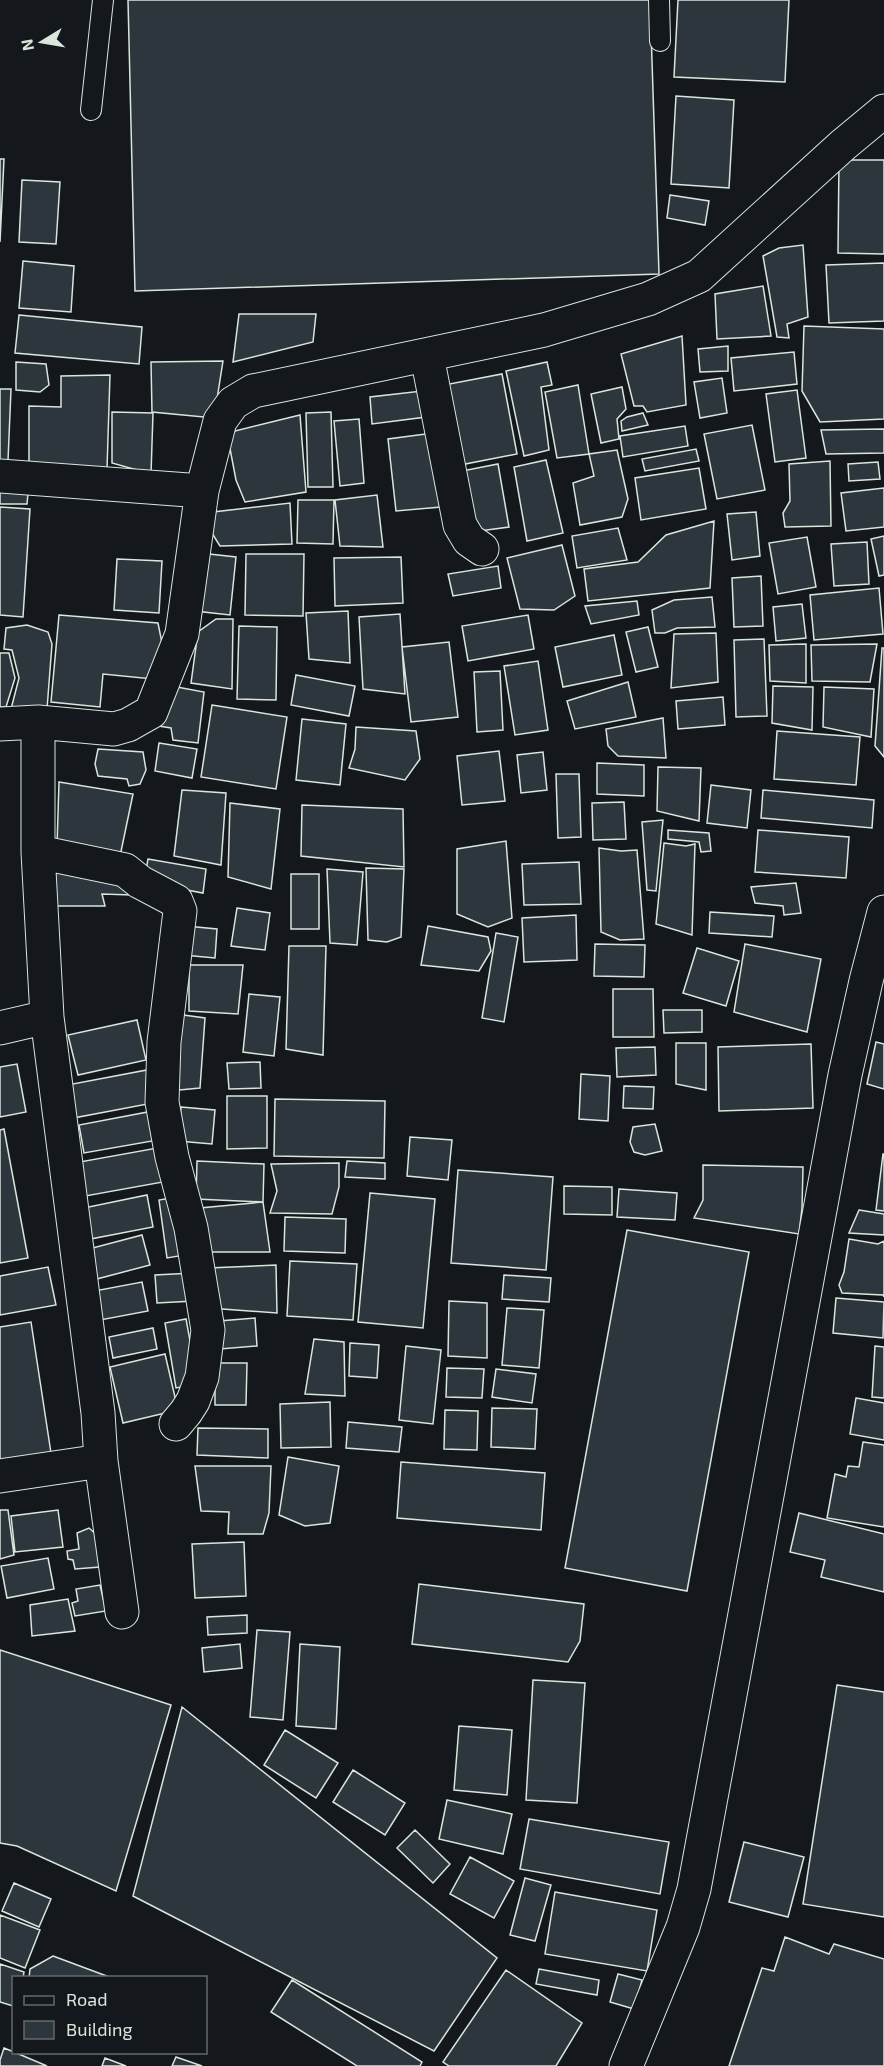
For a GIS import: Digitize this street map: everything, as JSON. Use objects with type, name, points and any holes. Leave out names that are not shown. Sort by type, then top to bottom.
[{"type":"street","points":[[0,724],[38,722],[114,729],[139,720],[151,712],[182,634],[202,491],[220,421],[233,403],[253,391],[544,330],[648,298],[699,276],[843,145],[884,111]]},
{"type":"street","points":[[427,356],[460,525],[469,540],[482,549]]},
{"type":"street","points":[[0,476],[202,491]]},
{"type":"street","points":[[38,722],[38,852],[47,1017],[98,1413],[101,1461],[122,1612]]},
{"type":"street","points":[[38,852],[125,870],[140,882],[176,901],[180,911],[164,1042],[162,1102],[171,1157],[191,1228],[208,1330],[202,1377],[186,1412],[176,1424]]},
{"type":"street","points":[[626,2066],[683,1927],[694,1888],[845,1075],[884,912]]},
{"type":"street","points":[[0,1028],[47,1017]]},
{"type":"street","points":[[0,1476],[101,1461]]},
{"type":"lane","points":[[91,110],[103,0]]},
{"type":"lane","points":[[659,0],[660,41]]},
{"type":"building","points":[[128,0],[650,0],[659,274],[135,291]]},
{"type":"building","points":[[678,0],[789,0],[785,82],[674,77]]},
{"type":"building","points":[[676,96],[734,100],[729,188],[671,184]]},
{"type":"building","points":[[0,159],[4,159],[0,242]]},
{"type":"building","points":[[839,160],[884,160],[884,254],[838,253]]},
{"type":"building","points":[[22,180],[60,182],[56,244],[19,242]]},
{"type":"building","points":[[670,195],[709,201],[705,225],[667,218]]},
{"type":"building","points":[[803,245],[808,317],[787,324],[789,338],[777,337],[763,256],[779,248]]},
{"type":"building","points":[[23,261],[74,266],[71,312],[19,308]]},
{"type":"building","points":[[884,263],[884,321],[829,323],[826,265]]},
{"type":"building","points":[[763,286],[771,336],[717,339],[715,294]]},
{"type":"building","points":[[239,314],[316,314],[313,342],[233,362]]},
{"type":"building","points":[[19,315],[142,327],[139,364],[15,353]]},
{"type":"building","points":[[804,326],[884,329],[884,419],[820,422],[802,391]]},
{"type":"building","points":[[682,336],[686,405],[647,412],[643,406],[634,406],[621,354]]},
{"type":"building","points":[[728,346],[728,371],[700,372],[698,349]]},
{"type":"building","points":[[794,352],[797,384],[734,391],[731,358]]},
{"type":"building","points":[[223,361],[214,418],[152,412],[151,362]]},
{"type":"building","points":[[16,362],[46,364],[49,385],[40,392],[16,390]]},
{"type":"building","points":[[547,362],[552,385],[541,387],[549,450],[524,456],[506,371]]},
{"type":"building","points":[[502,374],[517,454],[460,465],[444,385]]},
{"type":"building","points":[[110,375],[107,469],[29,468],[29,406],[61,407],[61,376]]},
{"type":"building","points":[[722,378],[727,413],[700,418],[694,382]]},
{"type":"building","points":[[578,385],[589,454],[557,458],[545,392]]},
{"type":"building","points":[[622,387],[626,409],[617,419],[619,439],[601,443],[591,394]]},
{"type":"building","points":[[0,389],[11,389],[8,461],[0,460]]},
{"type":"building","points":[[797,390],[806,458],[775,462],[766,394]]},
{"type":"building","points":[[422,391],[426,417],[372,424],[370,397]]},
{"type":"building","points":[[112,412],[153,413],[151,474],[112,463]]},
{"type":"building","points":[[331,412],[333,487],[308,487],[306,413]]},
{"type":"building","points":[[643,413],[648,425],[622,431],[621,421]]},
{"type":"building","points":[[300,415],[306,492],[245,502],[236,480],[227,433]]},
{"type":"building","points":[[359,419],[364,483],[340,486],[334,421]]},
{"type":"building","points":[[752,425],[765,490],[717,499],[704,434]]},
{"type":"building","points":[[685,426],[688,446],[623,457],[620,436]]},
{"type":"building","points":[[884,429],[884,453],[826,454],[821,430]]},
{"type":"building","points":[[433,433],[441,507],[396,511],[388,439]]},
{"type":"building","points":[[696,449],[699,461],[645,471],[642,459]]},
{"type":"building","points":[[617,450],[628,499],[622,517],[580,525],[573,483],[594,476],[589,454]]},
{"type":"building","points":[[546,460],[563,533],[527,541],[514,467]]},
{"type":"building","points":[[830,461],[831,526],[785,527],[783,513],[790,501],[789,464]]},
{"type":"building","points":[[878,462],[880,479],[849,481],[848,464]]},
{"type":"building","points":[[498,464],[509,527],[472,532],[462,471]]},
{"type":"building","points":[[699,468],[706,509],[641,520],[635,478]]},
{"type":"building","points":[[0,481],[29,482],[27,504],[0,504]]},
{"type":"building","points":[[884,488],[884,527],[846,531],[841,493]]},
{"type":"building","points":[[377,495],[383,547],[340,546],[335,500]]},
{"type":"building","points":[[298,500],[334,500],[333,544],[297,543]]},
{"type":"building","points":[[290,503],[292,544],[220,546],[210,530],[213,512]]},
{"type":"building","points":[[0,507],[30,509],[23,617],[0,615]]},
{"type":"building","points":[[756,512],[760,556],[732,560],[727,514]]},
{"type":"building","points":[[714,521],[710,588],[588,601],[584,569],[638,562],[666,535]]},
{"type":"building","points":[[618,528],[627,560],[577,568],[572,536]]},
{"type":"building","points":[[884,536],[884,575],[879,576],[871,539]]},
{"type":"building","points":[[807,537],[816,587],[778,594],[769,543]]},
{"type":"building","points":[[867,542],[869,584],[834,586],[831,544]]},
{"type":"building","points":[[562,545],[575,596],[554,610],[520,609],[507,558]]},
{"type":"building","points":[[200,553],[236,557],[230,615],[195,611]]},
{"type":"building","points":[[246,554],[304,554],[303,616],[245,615]]},
{"type":"building","points":[[401,557],[403,603],[335,606],[334,558]]},
{"type":"building","points":[[117,559],[162,561],[159,613],[114,610]]},
{"type":"building","points":[[498,566],[501,588],[453,596],[448,574]]},
{"type":"building","points":[[761,576],[763,626],[734,627],[732,578]]},
{"type":"building","points":[[879,588],[883,634],[814,640],[810,595]]},
{"type":"building","points":[[712,597],[715,627],[677,628],[665,633],[655,633],[652,610],[674,600]]},
{"type":"building","points":[[637,601],[639,615],[591,624],[585,606]]},
{"type":"building","points":[[802,604],[806,638],[776,641],[773,607]]},
{"type":"building","points":[[348,611],[350,663],[309,659],[306,613]]},
{"type":"building","points":[[400,614],[405,694],[363,689],[359,617]]},
{"type":"building","points":[[59,615],[158,623],[164,653],[153,679],[103,674],[100,707],[51,702]]},
{"type":"building","points":[[528,615],[534,649],[468,661],[462,626]]},
{"type":"building","points":[[216,619],[233,619],[232,689],[191,683],[198,632]]},
{"type":"building","points":[[27,625],[48,632],[52,644],[47,709],[10,713],[19,678],[12,650],[4,649],[6,628]]},
{"type":"building","points":[[239,626],[277,627],[276,700],[237,699]]},
{"type":"building","points":[[648,627],[658,667],[636,672],[626,632]]},
{"type":"building","points":[[716,633],[718,682],[671,688],[674,634]]},
{"type":"building","points":[[614,635],[622,675],[563,687],[555,647]]},
{"type":"building","points":[[764,639],[767,716],[736,717],[734,640]]},
{"type":"building","points":[[449,642],[458,717],[411,722],[402,647]]},
{"type":"building","points":[[806,644],[806,683],[770,681],[769,645]]},
{"type":"building","points":[[877,644],[870,682],[812,681],[811,645]]},
{"type":"building","points":[[882,648],[884,648],[884,757],[875,746]]},
{"type":"building","points":[[0,653],[9,653],[15,678],[6,707],[0,707]]},
{"type":"building","points":[[538,661],[548,730],[515,735],[504,666]]},
{"type":"building","points":[[500,671],[503,730],[477,732],[474,672]]},
{"type":"building","points":[[296,675],[355,686],[349,716],[291,705]]},
{"type":"building","points":[[628,682],[636,717],[575,729],[567,701]]},
{"type":"building","points":[[773,686],[813,687],[812,730],[772,723]]},
{"type":"building","points":[[177,687],[204,692],[198,743],[173,740],[171,728],[158,726]]},
{"type":"building","points":[[824,687],[874,689],[871,737],[823,727]]},
{"type":"building","points":[[723,697],[725,725],[678,729],[676,701]]},
{"type":"building","points":[[212,705],[287,717],[276,789],[201,777]]},
{"type":"building","points":[[663,718],[666,758],[618,756],[608,746],[606,729]]},
{"type":"building","points":[[302,719],[346,724],[340,785],[296,780]]},
{"type":"building","points":[[356,727],[416,731],[420,759],[405,780],[349,768],[355,749]]},
{"type":"building","points":[[777,731],[860,737],[856,785],[774,779]]},
{"type":"building","points":[[159,743],[197,749],[192,778],[155,771]]},
{"type":"building","points":[[98,749],[143,752],[146,770],[140,784],[129,786],[127,779],[98,776],[95,764]]},
{"type":"building","points":[[499,751],[505,801],[462,805],[457,756]]},
{"type":"building","points":[[543,752],[547,790],[521,793],[517,755]]},
{"type":"building","points":[[597,763],[644,765],[644,796],[597,794]]},
{"type":"building","points":[[658,767],[701,768],[699,821],[657,811]]},
{"type":"building","points":[[556,774],[579,774],[581,837],[558,838]]},
{"type":"building","points":[[59,782],[133,794],[119,861],[57,846]]},
{"type":"building","points":[[711,785],[751,790],[747,828],[707,823]]},
{"type":"building","points":[[182,790],[226,793],[221,865],[174,856]]},
{"type":"building","points":[[763,790],[874,800],[872,828],[761,818]]},
{"type":"building","points":[[624,802],[626,839],[593,840],[592,803]]},
{"type":"building","points":[[230,803],[280,809],[271,889],[228,877]]},
{"type":"building","points":[[302,805],[403,809],[404,867],[301,856]]},
{"type":"building","points":[[663,820],[656,891],[647,890],[642,822]]},
{"type":"building","points":[[668,830],[709,833],[711,851],[701,852],[699,842],[668,839]]},
{"type":"building","points":[[758,830],[849,837],[846,878],[755,872]]},
{"type":"building","points":[[506,841],[512,918],[488,927],[457,914],[457,849]]},
{"type":"building","points":[[664,843],[686,846],[695,844],[692,935],[656,924]]},
{"type":"building","points":[[599,848],[621,851],[637,850],[644,939],[620,940],[601,932]]},
{"type":"building","points":[[148,859],[206,869],[203,893],[144,882]]},
{"type":"building","points":[[579,862],[581,904],[524,905],[522,864]]},
{"type":"building","points":[[51,865],[129,875],[132,895],[102,894],[105,906],[48,906]]},
{"type":"building","points":[[366,868],[404,869],[401,937],[387,942],[368,940]]},
{"type":"building","points":[[327,869],[363,872],[357,945],[330,943]]},
{"type":"building","points":[[291,874],[319,874],[319,929],[291,929]]},
{"type":"building","points":[[796,883],[801,913],[784,915],[783,906],[755,903],[751,887]]},
{"type":"building","points":[[237,908],[270,913],[265,950],[231,946]]},
{"type":"building","points":[[710,912],[774,916],[772,937],[709,933]]},
{"type":"building","points":[[576,915],[577,960],[524,962],[522,918]]},
{"type":"building","points":[[186,926],[217,929],[215,958],[183,955]]},
{"type":"building","points":[[428,926],[488,937],[491,951],[479,971],[421,965]]},
{"type":"building","points":[[496,933],[518,937],[504,1022],[482,1018]]},
{"type":"building","points":[[595,944],[645,945],[644,977],[594,976]]},
{"type":"building","points":[[745,944],[821,959],[807,1032],[734,1012]]},
{"type":"building","points":[[289,946],[326,946],[323,1055],[286,1049]]},
{"type":"building","points":[[697,948],[739,961],[726,1006],[683,993]]},
{"type":"building","points":[[189,965],[243,965],[238,1014],[189,1011]]},
{"type":"building","points":[[613,989],[653,989],[654,1037],[613,1037]]},
{"type":"building","points":[[249,994],[280,997],[274,1056],[243,1052]]},
{"type":"building","points":[[663,1010],[702,1010],[702,1032],[664,1033]]},
{"type":"building","points":[[176,1014],[205,1018],[200,1088],[169,1091]]},
{"type":"building","points":[[137,1020],[146,1060],[78,1075],[68,1035]]},
{"type":"building","points":[[876,1042],[884,1044],[884,1089],[867,1084]]},
{"type":"building","points":[[676,1043],[706,1043],[706,1090],[676,1084]]},
{"type":"building","points":[[811,1044],[813,1108],[719,1111],[718,1047]]},
{"type":"building","points":[[655,1047],[656,1075],[617,1077],[616,1048]]},
{"type":"building","points":[[260,1062],[261,1088],[229,1089],[227,1063]]},
{"type":"building","points":[[17,1064],[26,1112],[0,1117],[0,1067]]},
{"type":"building","points":[[147,1070],[153,1103],[68,1119],[62,1086]]},
{"type":"building","points":[[581,1074],[610,1076],[608,1121],[579,1119]]},
{"type":"building","points":[[624,1086],[654,1087],[653,1109],[623,1108]]},
{"type":"building","points":[[227,1096],[267,1096],[267,1148],[227,1149]]},
{"type":"building","points":[[275,1099],[385,1101],[384,1158],[274,1156]]},
{"type":"building","points":[[181,1107],[215,1110],[212,1144],[178,1141]]},
{"type":"building","points":[[153,1111],[158,1140],[84,1153],[79,1125]]},
{"type":"building","points":[[655,1124],[662,1151],[645,1155],[634,1152],[630,1142],[633,1127]]},
{"type":"building","points":[[4,1129],[28,1258],[0,1263],[0,1130]]},
{"type":"building","points":[[410,1137],[452,1140],[448,1180],[407,1176]]},
{"type":"building","points":[[157,1148],[163,1182],[80,1197],[74,1163]]},
{"type":"building","points":[[884,1154],[884,1211],[876,1210]]},
{"type":"building","points":[[197,1161],[264,1164],[263,1202],[196,1199]]},
{"type":"building","points":[[347,1161],[385,1163],[385,1179],[345,1177]]},
{"type":"building","points":[[339,1163],[339,1187],[332,1214],[270,1213],[277,1191],[271,1164]]},
{"type":"building","points":[[703,1165],[803,1167],[799,1234],[694,1218],[703,1200]]},
{"type":"building","points":[[458,1170],[553,1177],[546,1270],[451,1263]]},
{"type":"building","points":[[564,1186],[612,1187],[612,1215],[564,1214]]},
{"type":"building","points":[[619,1189],[677,1193],[675,1220],[617,1217]]},
{"type":"building","points":[[370,1193],[435,1199],[423,1328],[358,1322]]},
{"type":"building","points":[[147,1195],[153,1227],[80,1241],[74,1210]]},
{"type":"building","points":[[176,1197],[185,1255],[167,1258],[159,1200]]},
{"type":"building","points":[[263,1202],[270,1252],[204,1252],[200,1208]]},
{"type":"building","points":[[859,1210],[884,1214],[884,1235],[849,1233]]},
{"type":"building","points":[[285,1217],[346,1219],[345,1253],[284,1251]]},
{"type":"building","points":[[627,1230],[749,1252],[687,1591],[565,1568]]},
{"type":"building","points":[[142,1235],[150,1265],[93,1280],[85,1250]]},
{"type":"building","points":[[849,1239],[878,1244],[884,1241],[884,1297],[883,1295],[842,1293],[839,1285],[844,1272]]},
{"type":"building","points":[[290,1261],[357,1264],[353,1320],[287,1316]]},
{"type":"building","points":[[276,1265],[277,1313],[209,1308],[208,1268]]},
{"type":"building","points":[[48,1267],[56,1305],[0,1315],[0,1276]]},
{"type":"building","points":[[193,1273],[194,1301],[157,1303],[155,1275]]},
{"type":"building","points":[[504,1275],[551,1278],[549,1302],[502,1299]]},
{"type":"building","points":[[142,1282],[148,1311],[95,1321],[89,1292]]},
{"type":"building","points":[[836,1298],[884,1302],[883,1338],[833,1333]]},
{"type":"building","points":[[449,1301],[487,1303],[487,1358],[448,1356]]},
{"type":"building","points":[[507,1308],[544,1310],[539,1368],[502,1365]]},
{"type":"building","points":[[255,1318],[257,1346],[220,1349],[219,1321]]},
{"type":"building","points":[[186,1319],[198,1384],[176,1388],[165,1323]]},
{"type":"building","points":[[31,1322],[51,1453],[0,1461],[0,1327]]},
{"type":"building","points":[[153,1328],[157,1349],[113,1358],[109,1337]]},
{"type":"building","points":[[314,1339],[344,1342],[345,1396],[305,1394]]},
{"type":"building","points":[[350,1343],[379,1345],[377,1378],[349,1376]]},
{"type":"building","points":[[406,1346],[441,1350],[433,1424],[399,1420]]},
{"type":"building","points":[[875,1346],[884,1347],[884,1398],[872,1397]]},
{"type":"building","points":[[165,1354],[178,1410],[123,1423],[110,1367]]},
{"type":"building","points":[[215,1363],[247,1363],[246,1405],[215,1405]]},
{"type":"building","points":[[447,1368],[484,1369],[482,1398],[446,1397]]},
{"type":"building","points":[[496,1369],[536,1374],[532,1403],[492,1397]]},
{"type":"building","points":[[856,1398],[884,1403],[884,1440],[850,1434]]},
{"type":"building","points":[[330,1402],[331,1447],[281,1448],[280,1404]]},
{"type":"building","points":[[492,1408],[537,1409],[535,1449],[491,1447]]},
{"type":"building","points":[[445,1410],[478,1411],[477,1450],[444,1449]]},
{"type":"building","points":[[348,1422],[402,1427],[399,1452],[346,1448]]},
{"type":"building","points":[[198,1428],[268,1429],[268,1458],[197,1455]]},
{"type":"building","points":[[863,1442],[884,1445],[884,1527],[827,1518],[835,1474],[846,1477],[848,1466],[859,1467]]},
{"type":"building","points":[[288,1457],[339,1466],[330,1523],[305,1526],[279,1515]]},
{"type":"building","points":[[401,1462],[545,1473],[541,1530],[397,1518]]},
{"type":"building","points":[[195,1466],[271,1466],[269,1513],[263,1534],[228,1534],[229,1512],[201,1511]]},
{"type":"building","points":[[0,1510],[8,1510],[14,1555],[0,1559]]},
{"type":"building","points":[[58,1510],[63,1547],[15,1552],[11,1516]]},
{"type":"building","points":[[799,1513],[884,1534],[884,1592],[821,1577],[825,1560],[790,1552]]},
{"type":"building","points":[[89,1528],[99,1537],[100,1567],[75,1569],[73,1560],[68,1559],[67,1551],[79,1549],[77,1533]]},
{"type":"building","points":[[244,1542],[246,1596],[195,1598],[192,1544]]},
{"type":"building","points":[[48,1558],[54,1589],[7,1598],[1,1566]]},
{"type":"building","points":[[419,1584],[584,1604],[580,1641],[568,1662],[412,1644]]},
{"type":"building","points":[[100,1585],[106,1611],[75,1616],[72,1603],[78,1601],[76,1589]]},
{"type":"building","points":[[68,1599],[75,1631],[32,1636],[30,1605]]},
{"type":"building","points":[[247,1615],[247,1633],[208,1635],[207,1617]]},
{"type":"building","points":[[257,1630],[290,1632],[283,1720],[250,1717]]},
{"type":"building","points":[[240,1644],[242,1668],[204,1672],[202,1648]]},
{"type":"building","points":[[300,1644],[340,1647],[336,1729],[296,1726]]},
{"type":"building","points":[[0,1650],[171,1705],[116,1891],[17,1846],[0,1843]]},
{"type":"building","points":[[533,1680],[585,1683],[577,1803],[526,1800]]},
{"type":"building","points":[[837,1685],[884,1692],[884,1917],[803,1904]]},
{"type":"building","points":[[182,1707],[497,1958],[434,2051],[133,1896]]},
{"type":"building","points":[[459,1726],[512,1730],[507,1795],[454,1790]]},
{"type":"building","points":[[285,1730],[338,1763],[316,1798],[264,1765]]},
{"type":"building","points":[[353,1770],[405,1803],[385,1835],[333,1802]]},
{"type":"building","points":[[447,1800],[512,1814],[503,1854],[439,1839]]},
{"type":"building","points":[[529,1819],[669,1842],[660,1894],[520,1869]]},
{"type":"building","points":[[415,1830],[450,1864],[433,1883],[397,1848]]},
{"type":"building","points":[[744,1842],[804,1857],[788,1917],[729,1902]]},
{"type":"building","points":[[470,1857],[514,1881],[494,1918],[450,1894]]},
{"type":"building","points":[[525,1878],[551,1885],[535,1941],[510,1935]]},
{"type":"building","points":[[14,1883],[51,1899],[39,1927],[2,1911]]},
{"type":"building","points":[[555,1892],[657,1910],[647,1971],[545,1954]]},
{"type":"building","points":[[0,1915],[40,1930],[25,1968],[0,1958]]},
{"type":"building","points":[[785,1937],[829,1954],[834,1944],[884,1959],[884,2066],[729,2066],[762,1968],[774,1971]]},
{"type":"building","points":[[53,1956],[107,1976],[29,1976],[30,1969]]},
{"type":"building","points":[[0,1964],[24,1972],[23,1976],[12,1976],[12,2006],[0,2002]]},
{"type":"building","points":[[539,1969],[599,1980],[597,1995],[536,1984]]},
{"type":"building","points":[[506,1970],[582,2023],[556,2066],[449,2066],[443,2062]]},
{"type":"building","points":[[618,1974],[642,1980],[634,2009],[610,2002]]},
{"type":"building","points":[[292,1980],[422,2062],[420,2066],[357,2066],[271,2012]]},
{"type":"building","points":[[4,2048],[12,2051],[12,2054],[18,2054],[47,2066],[0,2066]]},
{"type":"building","points":[[176,2057],[202,2066],[172,2066]]},
{"type":"building","points":[[105,2058],[126,2066],[102,2066]]}]
